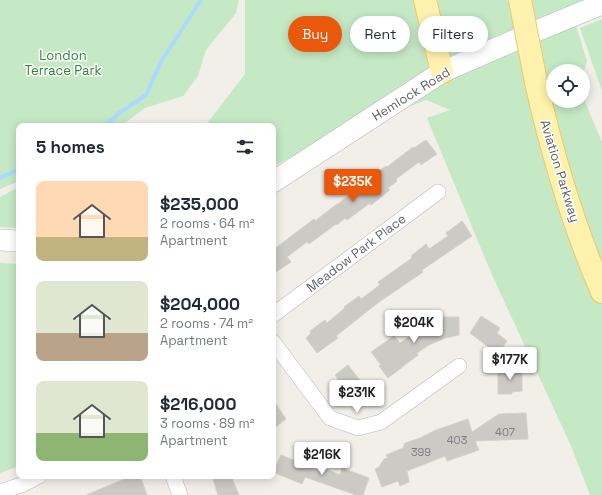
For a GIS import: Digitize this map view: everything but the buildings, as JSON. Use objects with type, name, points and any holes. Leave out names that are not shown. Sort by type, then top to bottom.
[{"type":"main road","points":[[425,0],[442,72]]},
{"type":"main road","name":"Aviation Parkway","points":[[520,0],[546,128],[574,218],[602,292]]},
{"type":"street","name":"Hemlock Road","points":[[276,180],[442,72],[602,4]]},
{"type":"street","name":"Meadow Park Place","points":[[276,313],[438,192]]},
{"type":"street","points":[[0,240],[16,241]]},
{"type":"street","points":[[276,346],[330,418],[358,428],[381,422],[459,366]]},
{"type":"street","points":[[2,493],[33,479]]},
{"type":"street","points":[[174,479],[180,495]]},
{"type":"green space","name":"London Terrace Park","points":[[0,0],[239,0],[236,13],[206,50],[198,76],[183,96],[145,108],[125,123],[16,123],[16,182],[0,189]]},
{"type":"green space","points":[[245,0],[591,0],[574,19],[587,61],[586,64],[546,64],[546,108],[573,108],[572,111],[574,108],[588,108],[602,142],[602,495],[590,495],[572,448],[492,275],[427,118],[450,110],[426,100],[327,140],[276,165],[276,123],[207,123],[245,74]]},
{"type":"green space","points":[[602,19],[602,91],[580,28]]},
{"type":"green space","points":[[16,189],[16,228],[0,227],[0,197]]},
{"type":"green space","points":[[0,263],[16,264],[16,467],[0,473]]},
{"type":"waterway","points":[[108,123],[118,114],[146,95],[162,60],[201,0]]},
{"type":"waterway","points":[[0,178],[16,170]]}]
